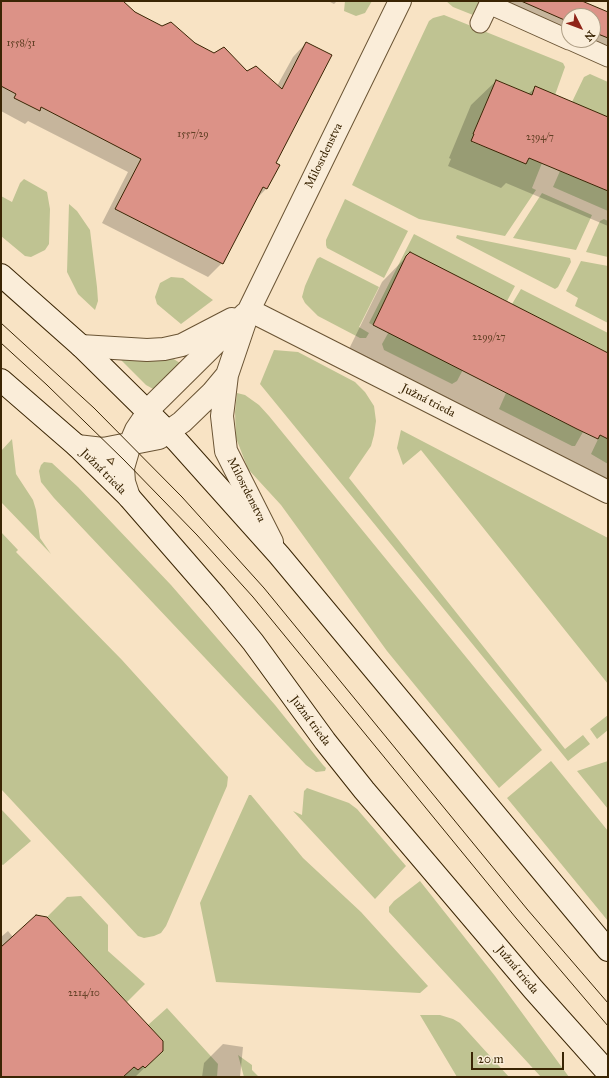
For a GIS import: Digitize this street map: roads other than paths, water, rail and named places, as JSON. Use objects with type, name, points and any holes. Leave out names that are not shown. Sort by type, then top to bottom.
[{"type":"street","name":"Milosrdenstva","points":[[279,555],[235,472],[226,451],[222,416],[227,375],[249,310],[400,1]]},
{"type":"street","points":[[1,275],[81,346],[168,432],[279,555],[608,950]]},
{"type":"street","points":[[81,346],[148,350],[164,349],[182,345],[249,310]]},
{"type":"street","points":[[129,497],[124,482],[123,468],[136,430],[148,412],[249,310]]},
{"type":"street","name":"Južná trieda","points":[[249,310],[608,492]]},
{"type":"street","name":"Milosrdenstva","points":[[77,446],[104,449],[159,438],[182,422],[212,394],[227,375]]},
{"type":"street","name":"Južná trieda","points":[[1,380],[77,446],[129,497],[253,642],[325,741],[364,790],[533,989],[608,1073]]},
{"type":"lane","points":[[480,23],[489,4],[561,36]]},
{"type":"lane","points":[[587,48],[608,57]]},
{"type":"tram line","points":[[1,323],[94,408],[182,497],[264,588],[527,909],[608,1003]]},
{"type":"tram line","points":[[1,343],[47,385],[124,460],[197,535],[253,597],[516,918],[608,1026]]}]
